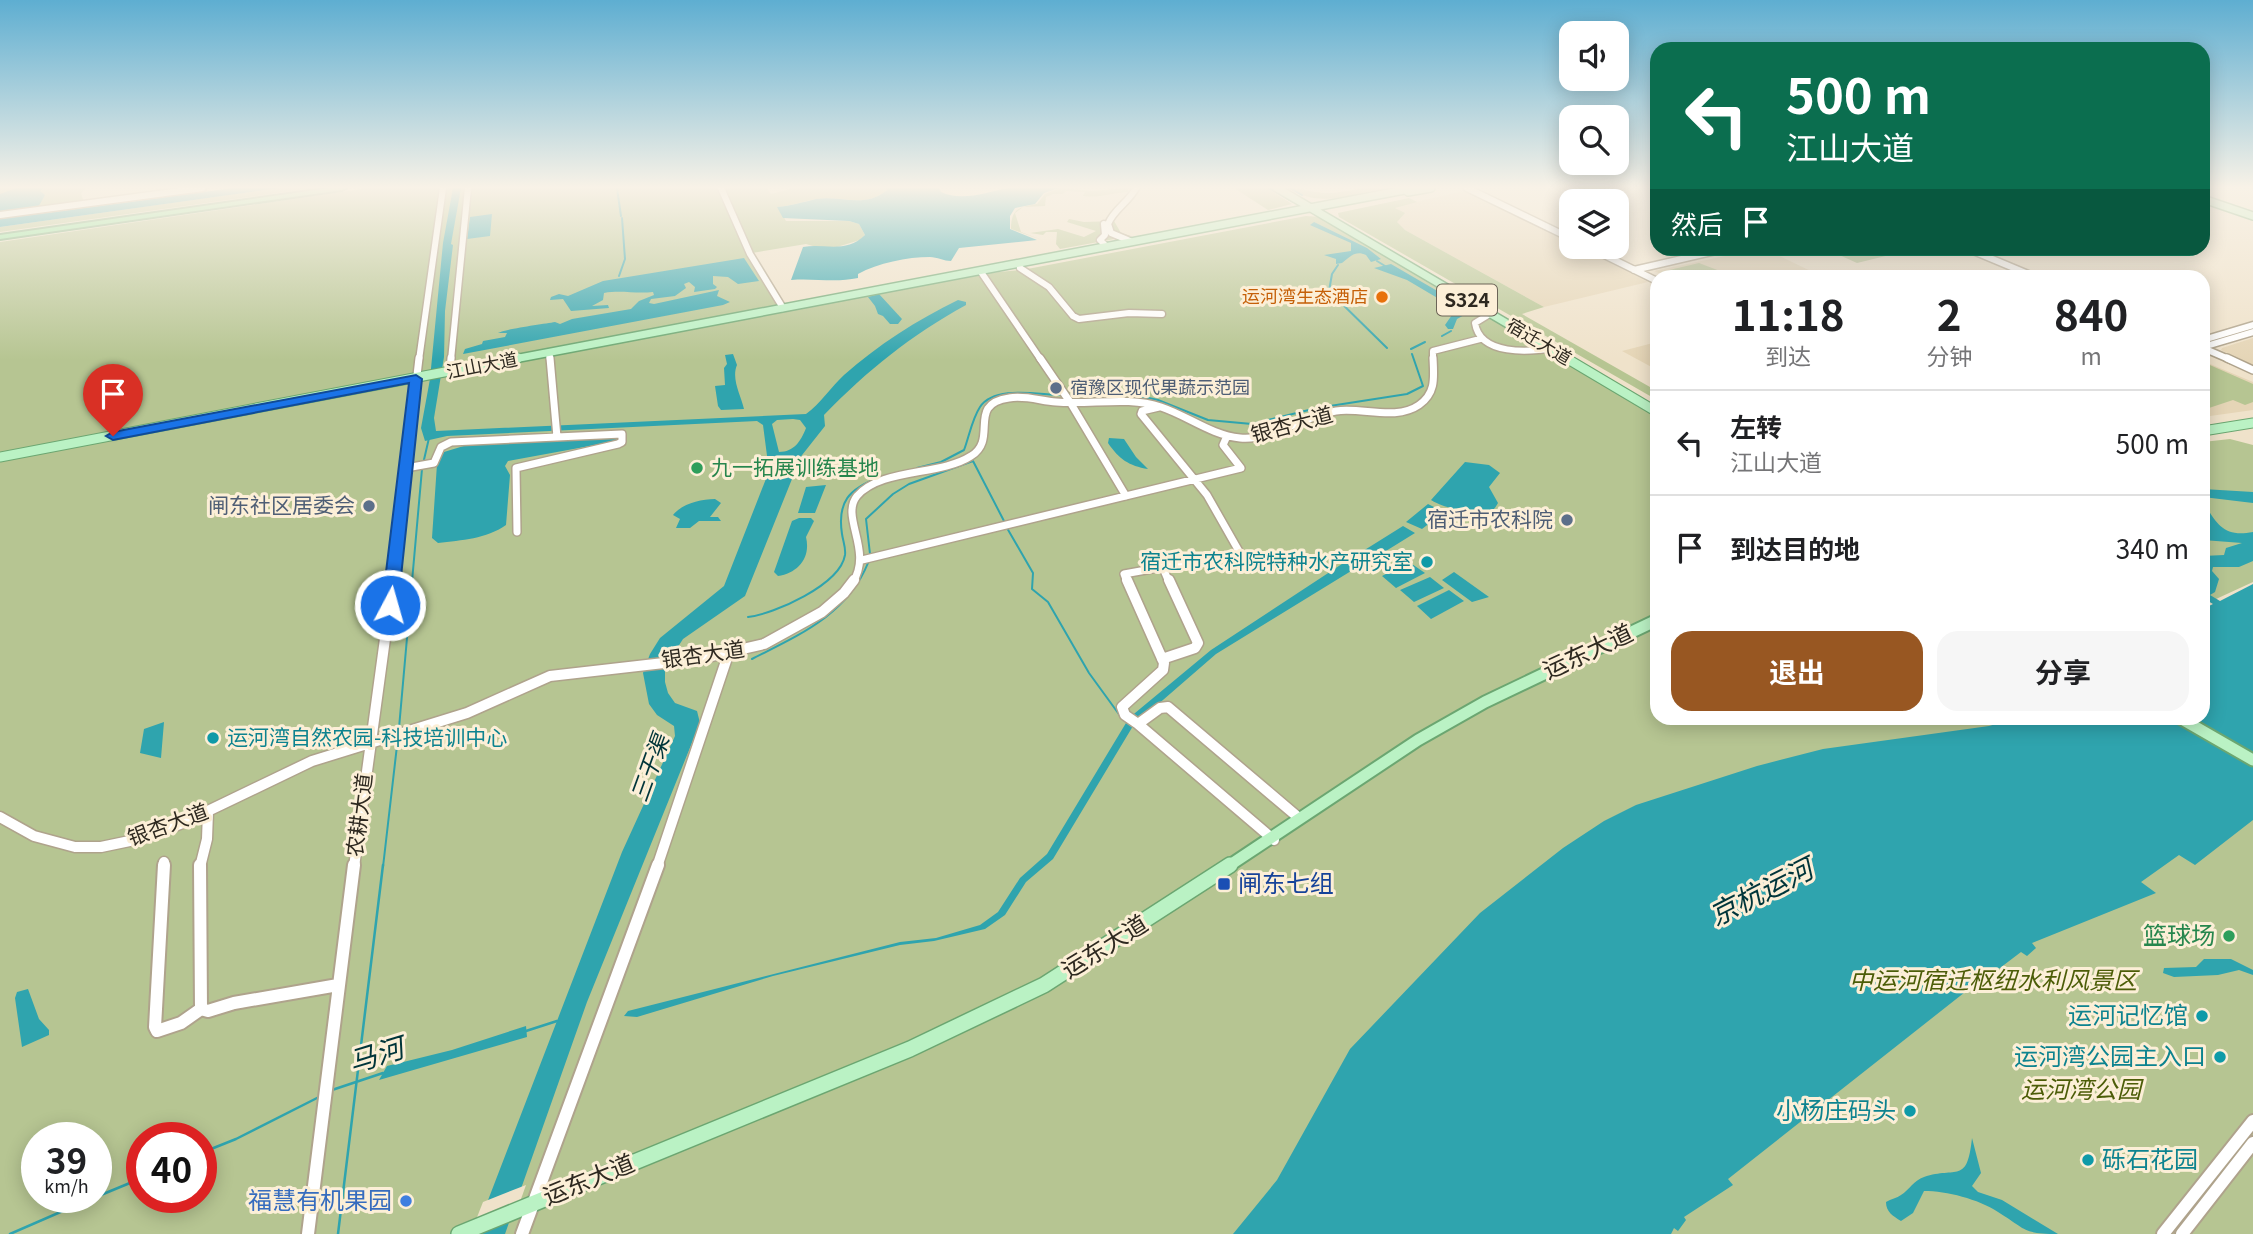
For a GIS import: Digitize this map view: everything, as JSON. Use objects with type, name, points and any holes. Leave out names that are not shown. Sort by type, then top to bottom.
[{"type":"main road","name":"江山大道","points":[[0,457],[1106,246]]},
{"type":"main road","name":"江山大道","points":[[965,274],[1020,268],[1132,246]]},
{"type":"main road","name":"宿迁大道","points":[[1378,246],[1650,405]]},
{"type":"main road","points":[[2210,432],[2253,425]]},
{"type":"main road","name":"运东大道","points":[[1273,839],[1299,818],[1408,747],[1485,702],[1650,623]]},
{"type":"main road","name":"运东大道","points":[[459,1234],[976,1026],[1063,981],[1167,915],[1273,839],[1421,744],[1574,664],[1650,629]]},
{"type":"main road","points":[[2192,725],[2253,760]]},
{"type":"main road","points":[[2203,725],[2253,754]]},
{"type":"street","name":"农耕大道","points":[[308,1234],[326,1074],[387,632],[435,246]]},
{"type":"street","points":[[449,372],[462,246]]},
{"type":"street","points":[[746,246],[783,309]]},
{"type":"street","points":[[1632,267],[1674,256]]},
{"type":"street","points":[[1614,259],[1632,267],[1688,256]]},
{"type":"street","points":[[1976,256],[2009,270]]},
{"type":"street","points":[[1985,256],[2019,270]]},
{"type":"street","points":[[1616,259],[1650,276]]},
{"type":"street","points":[[1020,268],[1052,289],[1076,318],[1137,313],[1162,314]]},
{"type":"street","points":[[981,272],[1069,401],[1126,496]]},
{"type":"street","points":[[1480,340],[1475,332],[1475,323],[1492,313]]},
{"type":"street","points":[[2210,338],[2253,325]]},
{"type":"street","points":[[2210,347],[2253,332]]},
{"type":"street","name":"银杏大道","points":[[0,817],[15,830],[72,846],[103,847],[141,837],[208,812],[262,782],[311,761],[492,704],[556,674],[728,655],[761,646],[819,614],[845,591],[862,559],[851,509],[852,502],[858,495],[885,480],[971,456],[983,442],[984,414],[989,406],[997,401],[1022,397],[1142,403],[1161,407],[1227,436],[1245,439],[1261,437],[1300,419],[1336,412],[1391,412],[1412,409],[1423,402],[1434,388],[1433,351],[1480,340],[1511,349],[1552,349]]},
{"type":"street","points":[[2210,352],[2253,372]]},
{"type":"street","points":[[549,353],[557,436]]},
{"type":"street","points":[[1161,407],[1142,411],[1141,414],[1207,495],[1240,553],[1125,575],[1162,659],[1163,670],[1122,707],[1125,715],[1273,839]]},
{"type":"street","points":[[406,468],[436,461],[441,447],[450,442],[620,434],[622,442],[518,466],[517,532]]},
{"type":"street","points":[[862,559],[1241,468],[1223,444],[1227,436]]},
{"type":"street","points":[[1162,659],[1195,648],[1198,643],[1163,568]]},
{"type":"street","points":[[522,1234],[528,1207],[660,859],[728,655]]},
{"type":"street","points":[[1138,724],[1160,708],[1168,707],[1299,818]]},
{"type":"street","points":[[201,1009],[200,863],[207,839],[208,812]]},
{"type":"street","points":[[164,862],[155,1027],[157,1031],[166,1029],[201,1009],[208,1011],[234,1003],[338,985]]},
{"type":"street","points":[[2163,1234],[2253,1121]]},
{"type":"street","points":[[2182,1234],[2253,1143]]},
{"type":"shaded area","points":[[1433,246],[1559,246],[1559,259],[1603,259],[1648,282],[1544,307]]},
{"type":"shaded area","points":[[1725,256],[1780,256],[1809,270],[1659,270]]},
{"type":"shaded area","points":[[2253,338],[2253,366],[2221,350],[2222,348]]},
{"type":"shaded area","points":[[1650,344],[1650,366],[1622,351]]},
{"type":"shaded area","points":[[2210,364],[2253,382],[2253,410],[2210,416]]},
{"type":"green space","name":"运河湾公园","points":[[0,246],[796,246],[752,253],[785,309],[966,275],[1022,270],[1150,246],[1370,246],[1650,412],[1650,725],[2179,725],[2253,768],[2253,1234],[0,1234]]},
{"type":"green space","points":[[811,246],[842,246],[823,249]]},
{"type":"green space","points":[[1057,246],[1079,246],[1060,249]]},
{"type":"green space","points":[[1389,246],[1433,246],[1544,307],[1522,314],[1650,387],[1650,396]]},
{"type":"green space","points":[[1842,256],[1886,256],[1857,263]]},
{"type":"green space","points":[[1699,263],[1717,270],[1669,270]]},
{"type":"green space","points":[[2210,365],[2253,384],[2253,402],[2245,405],[2233,400],[2210,408]]},
{"type":"green space","points":[[2230,439],[2253,445],[2253,582],[2210,602],[2210,441]]},
{"type":"water","points":[[443,246],[453,246],[445,311],[444,357],[434,418],[436,431],[806,414],[844,375],[884,343],[958,300],[966,302],[966,305],[891,354],[824,415],[825,426],[791,471],[792,479],[745,596],[683,639],[665,667],[668,693],[675,703],[697,711],[700,723],[587,1002],[505,1234],[475,1234],[622,852],[675,736],[674,726],[657,715],[649,704],[643,673],[660,638],[724,586],[769,471],[763,425],[757,421],[447,436],[425,441],[421,428],[430,379]],"holes":[[[793,419],[800,420],[806,428],[793,448],[779,452],[772,424],[777,420]]]},
{"type":"water","points":[[983,246],[959,248],[951,261],[930,257],[893,261],[866,270],[858,274],[858,278],[791,280],[803,247]]},
{"type":"water","points":[[1351,246],[1362,246],[1381,259],[1371,262],[1366,255],[1359,253],[1336,264],[1336,259],[1324,255],[1351,251]]},
{"type":"water","points":[[744,258],[759,281],[738,284],[728,277],[713,276],[713,284],[717,287],[715,289],[694,292],[695,287],[689,282],[684,284],[686,288],[675,296],[651,299],[649,303],[719,290],[717,296],[730,302],[723,305],[463,354],[465,349],[482,344],[483,341],[505,337],[507,333],[498,333],[502,331],[555,322],[560,324],[572,319],[631,309],[639,301],[654,295],[653,292],[604,293],[603,300],[592,306],[608,305],[609,308],[571,311],[563,299],[550,300],[559,294],[568,296],[603,281]]},
{"type":"water","points":[[1391,264],[1458,303],[1468,313],[1457,319],[1453,329],[1448,329],[1445,325],[1454,312],[1451,306],[1407,280],[1374,268]]},
{"type":"water","points":[[879,294],[902,319],[898,324],[890,324],[878,314],[868,297]]},
{"type":"water","points":[[733,354],[737,365],[736,381],[744,409],[721,410],[715,386],[725,385],[725,355]]},
{"type":"water","points":[[616,437],[617,441],[508,461],[505,466],[510,475],[506,525],[465,540],[438,543],[432,538],[437,464],[444,452],[467,445],[500,442]]},
{"type":"water","points":[[1109,438],[1124,439],[1148,469],[1130,464],[1120,457],[1108,443]]},
{"type":"water","points":[[1465,462],[1489,465],[1500,473],[1489,487],[1498,503],[1492,512],[1478,519],[1468,518],[1457,510],[1431,500]]},
{"type":"water","points":[[826,485],[815,513],[798,513],[806,487]]},
{"type":"water","points":[[2210,489],[2253,492],[2253,503],[2210,498]]},
{"type":"water","points":[[715,499],[721,503],[710,517],[718,517],[721,521],[699,521],[690,528],[676,528],[680,519],[673,515],[681,508],[703,500]]},
{"type":"water","points":[[1428,504],[1444,512],[1422,529],[1406,522]]},
{"type":"water","name":"中运河宿迁枢纽水利风景区","points":[[2210,512],[2227,531],[2253,532],[2253,561],[2239,567],[2213,567],[2212,571],[2219,579],[2215,592],[2210,595],[2210,556],[2224,555],[2226,548],[2242,543],[2210,541]]},
{"type":"water","points":[[811,518],[814,521],[806,537],[805,558],[792,572],[778,576],[774,572],[792,521]]},
{"type":"water","points":[[1403,526],[1415,533],[1373,559],[1363,551]]},
{"type":"water","points":[[1348,560],[1356,568],[1216,654],[1133,726],[1053,859],[1026,882],[1005,915],[985,929],[934,941],[900,945],[773,976],[637,1017],[624,1016],[628,1011],[900,942],[936,938],[980,925],[998,912],[1020,878],[1047,854],[1129,718],[1211,650]]},
{"type":"water","points":[[1409,562],[1425,573],[1396,588],[1382,576]]},
{"type":"water","points":[[1454,572],[1489,597],[1472,602],[1442,580]]},
{"type":"water","points":[[1430,577],[1444,588],[1414,602],[1400,590]]},
{"type":"water","name":"中运河宿迁枢纽水利风景区","points":[[2253,584],[2253,820],[2195,865],[2179,855],[2141,882],[2156,893],[2032,943],[2036,948],[2027,956],[2021,952],[1996,971],[1993,970],[1728,1179],[1733,1185],[1684,1217],[1686,1220],[1678,1231],[1674,1228],[1671,1234],[1233,1234],[1277,1180],[1350,1049],[1480,913],[1563,848],[1604,821],[1636,805],[1757,766],[1823,749],[1992,725],[2210,725],[2210,606],[2213,604],[2210,602],[2210,595],[2220,601]]},
{"type":"water","points":[[1449,590],[1464,601],[1431,619],[1417,606]]},
{"type":"water","points":[[164,722],[161,758],[140,753],[144,729]]},
{"type":"water","points":[[2204,959],[2231,959],[2253,970],[2253,975],[2239,970],[2218,975],[2174,977],[2163,973],[2164,968],[2196,967]]},
{"type":"water","points":[[28,989],[39,1019],[49,1030],[49,1035],[22,1047],[15,998],[17,992]]},
{"type":"water","points":[[526,1026],[527,1037],[379,1080],[387,1066],[452,1050]]},
{"type":"water","points":[[1972,1138],[1981,1173],[1972,1186],[1978,1192],[2002,1200],[2058,1234],[2031,1232],[1981,1203],[1942,1192],[1924,1191],[1913,1213],[1901,1221],[1891,1213],[1886,1202],[1901,1195],[1917,1180],[1963,1168],[1970,1153]]},
{"type":"pier","points":[[526,1185],[516,1213],[472,1230],[483,1202]]},
{"type":"waterway","points":[[619,276],[625,259],[624,246]]},
{"type":"waterway","points":[[1377,261],[1385,266]]},
{"type":"waterway","points":[[1338,265],[1332,274],[1329,291],[1387,348]]},
{"type":"waterway","points":[[1442,336],[1451,331]]},
{"type":"waterway","points":[[1411,349],[1425,342]]},
{"type":"waterway","points":[[1067,395],[1130,394],[1158,400],[1208,420],[1252,424],[1317,408],[1407,394],[1423,386],[1412,354]]},
{"type":"waterway","points":[[917,468],[941,462],[964,450],[975,417],[987,400],[1006,394],[1061,395]]},
{"type":"waterway","points":[[423,464],[429,438]]},
{"type":"waterway","points":[[870,554],[866,519],[893,494],[909,484],[973,461],[1004,521]]},
{"type":"waterway","points":[[399,728],[422,469]]},
{"type":"waterway","points":[[748,617],[789,604],[831,577],[845,555],[841,513],[847,498],[859,487],[878,478]]},
{"type":"waterway","points":[[1007,528],[1033,573],[1032,589],[1048,602],[1089,673],[1121,717]]},
{"type":"waterway","points":[[752,659],[820,622],[848,597],[868,563]]},
{"type":"waterway","points":[[383,867],[398,737]]},
{"type":"waterway","points":[[357,1082],[383,865]]},
{"type":"waterway","name":"马河","points":[[526,1031],[557,1021]]},
{"type":"waterway","name":"马河","points":[[357,1082],[383,1073]]},
{"type":"waterway","name":"马河","points":[[332,1090],[357,1082]]},
{"type":"waterway","points":[[338,1234],[357,1082]]},
{"type":"waterway","name":"马河","points":[[217,1147],[321,1096]]},
{"type":"waterway","name":"马河","points":[[112,1190],[126,1185]]},
{"type":"waterway","name":"马河","points":[[10,1234],[58,1213]]},
{"type":"place","name":"运河湾生态酒店","points":[[1382,297]]},
{"type":"place","name":"宿豫区现代果蔬示范园","points":[[1056,388]]},
{"type":"place","name":"九一拓展训练基地","points":[[697,468]]},
{"type":"place","name":"闸东社区居委会","points":[[369,506]]},
{"type":"place","name":"宿迁市农科院","points":[[1567,520]]},
{"type":"place","name":"宿迁市农科院特种水产研究室","points":[[1427,562]]},
{"type":"place","name":"运河湾自然农园-科技培训中心","points":[[213,738]]},
{"type":"place","name":"闸东七组","points":[[1224,884]]},
{"type":"place","name":"篮球场","points":[[2229,936]]},
{"type":"place","name":"运河记忆馆","points":[[2202,1016]]},
{"type":"place","name":"运河湾公园主入口","points":[[2220,1057]]},
{"type":"place","name":"小杨庄码头","points":[[1910,1111]]},
{"type":"place","name":"砾石花园","points":[[2088,1160]]},
{"type":"place","name":"福慧有机果园","points":[[406,1201]]},
{"type":"route","points":[[113,436],[416,379],[390,605]]},
{"type":"water label","name":"三干渠","points":[[650,768]]},
{"type":"water label","name":"京杭运河","points":[[1761,892]]}]
